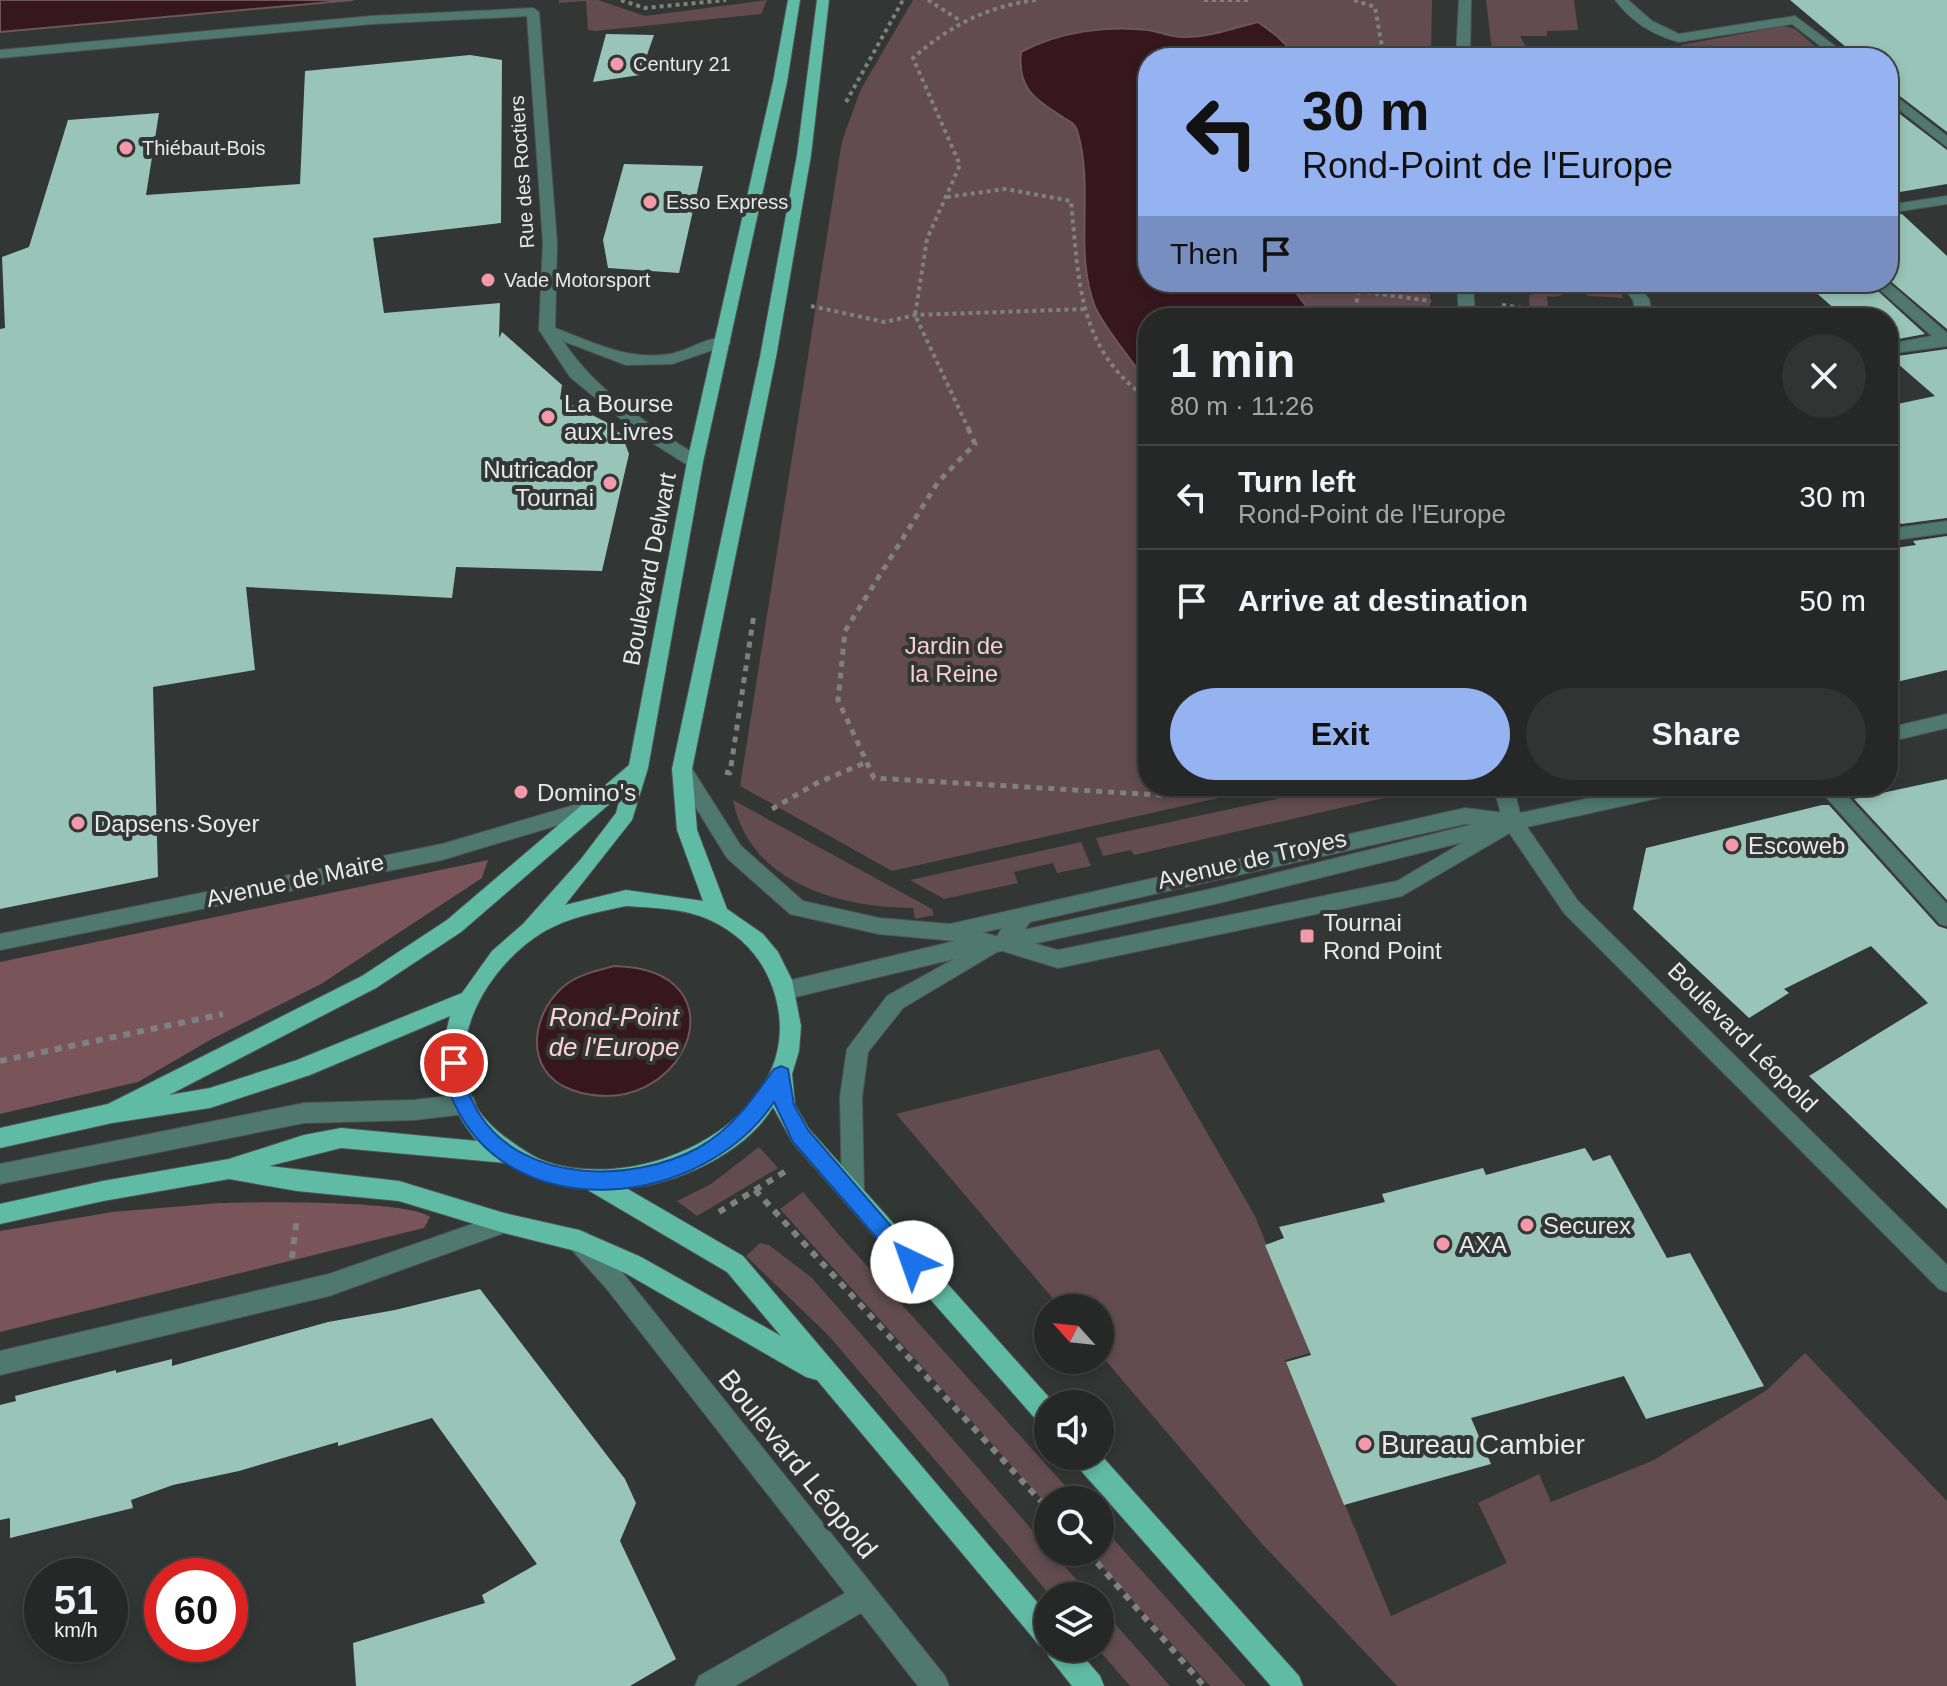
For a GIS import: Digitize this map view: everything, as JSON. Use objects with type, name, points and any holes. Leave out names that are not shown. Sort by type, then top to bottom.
[{"type":"main road","name":"Boulevard Delwart","points":[[531,929],[588,865],[625,815],[638,768],[695,462],[780,82],[794,0]]},
{"type":"main road","points":[[718,914],[687,830],[682,769],[768,357],[804,155],[823,0]]},
{"type":"main road","points":[[112,1113],[369,982],[454,926],[638,768]]},
{"type":"main road","points":[[626,898],[674,900],[718,914],[749,933],[773,959],[787,990],[792,1032],[781,1075],[752,1118],[707,1154],[652,1176],[593,1181],[546,1173],[505,1153],[474,1123],[455,1084],[453,1042],[465,1001],[492,961],[531,929],[577,908],[626,898]]},
{"type":"main road","points":[[0,1138],[112,1113],[210,1098],[302,1068],[465,1001]]},
{"type":"main road","points":[[781,1075],[784,1106],[801,1136],[1034,1399]]},
{"type":"main road","points":[[0,1214],[229,1169],[304,1145],[341,1138],[505,1153]]},
{"type":"main road","points":[[229,1169],[297,1181],[399,1191],[504,1223],[579,1241],[633,1265],[826,1375]]},
{"type":"main road","points":[[593,1181],[735,1264],[1034,1620]]},
{"type":"main road","points":[[1097,1470],[1289,1686]]},
{"type":"main road","points":[[1070,1662],[1090,1686]]},
{"type":"street","points":[[1463,48],[1465,0]]},
{"type":"street","points":[[1621,0],[1660,35],[1679,38],[1795,20],[1831,48]]},
{"type":"street","name":"Rue des Roctiers","points":[[0,54],[372,20],[533,12],[550,243],[547,330]]},
{"type":"street","points":[[1898,102],[1947,143]]},
{"type":"street","points":[[1898,207],[1947,200]]},
{"type":"street","points":[[1891,292],[1946,340]]},
{"type":"street","points":[[547,330],[626,360],[672,359],[724,341]]},
{"type":"street","points":[[547,330],[576,373],[649,433],[695,462]]},
{"type":"street","points":[[1898,347],[1946,340]]},
{"type":"street","points":[[1898,534],[1947,527]]},
{"type":"street","points":[[1898,733],[1947,721]]},
{"type":"street","points":[[682,769],[734,852],[797,908],[879,926],[950,932],[1058,959],[1402,888],[1513,822]]},
{"type":"street","name":"Boulevard Léopold","points":[[1506,796],[1513,822],[1571,907],[1947,1281]]},
{"type":"street","name":"Avenue de Troyes","points":[[787,990],[955,950],[1003,943],[1215,896],[1513,822],[1634,796]]},
{"type":"street","points":[[1835,796],[1947,918]]},
{"type":"street","name":"Avenue de Maire","points":[[0,942],[442,852],[588,809]]},
{"type":"street","points":[[950,932],[1435,821],[1465,816],[1513,822]]},
{"type":"street","points":[[1003,943],[1024,914]]},
{"type":"street","name":"Avenue de Troyes","points":[[853,1196],[851,1097],[858,1049],[895,1002],[1003,943]]},
{"type":"street","points":[[0,1174],[304,1113],[414,1110],[465,1104]]},
{"type":"street","points":[[0,1363],[329,1285],[504,1223]]},
{"type":"street","name":"Boulevard Léopold","points":[[579,1241],[614,1280],[935,1686]]},
{"type":"street","points":[[709,1686],[863,1597]]},
{"type":"path","points":[[621,0],[645,8],[726,0]]},
{"type":"path","points":[[846,102],[903,0]]},
{"type":"path","points":[[928,0],[961,21]]},
{"type":"path","points":[[1036,0],[1019,1],[961,21],[939,34],[913,58],[960,165],[927,239],[915,315],[975,444],[938,482],[845,631],[838,700],[874,778],[1138,794]]},
{"type":"path","points":[[1204,0],[1244,1]]},
{"type":"path","points":[[1354,0],[1375,7],[1382,48]]},
{"type":"path","points":[[946,197],[1006,189],[1071,201],[1086,309],[1096,344],[1138,392]]},
{"type":"path","points":[[1367,292],[1443,302]]},
{"type":"path","points":[[1502,305],[1522,308]]},
{"type":"path","points":[[811,306],[885,322],[915,315],[1086,309]]},
{"type":"path","points":[[772,809],[817,783],[867,762]]},
{"type":"path","points":[[0,1061],[226,1013]]},
{"type":"path","points":[[682,1233],[815,1153]]},
{"type":"path","points":[[755,1190],[1034,1494]]},
{"type":"path","points":[[288,1295],[298,1201]]},
{"type":"path","points":[[1100,1566],[1204,1686]]},
{"type":"green space","points":[[559,0],[598,0],[645,16],[767,0],[761,14],[595,31],[588,30],[586,1],[559,3]]},
{"type":"green space","name":"Jardin de la Reine","points":[[913,0],[1432,0],[1431,48],[1138,48],[1138,292],[1430,292],[1430,308],[1138,308],[1138,796],[1228,796],[892,871],[740,786],[842,141],[861,89]]},
{"type":"green space","points":[[1486,0],[1574,0],[1578,30],[1547,31],[1547,36],[1520,36],[1527,48],[1492,48]]},
{"type":"green space","points":[[1784,26],[1795,29],[1817,48],[1679,48],[1681,45]]},
{"type":"green space","points":[[1571,292],[1547,296],[1548,308],[1530,308],[1529,295]]},
{"type":"green space","points":[[1584,292],[1622,292],[1623,298],[1588,296]]},
{"type":"green space","points":[[1278,796],[1393,796],[1134,855],[1131,850],[1103,856],[1096,838],[1277,799]]},
{"type":"green space","points":[[733,800],[932,909],[934,915],[915,919],[913,908],[856,903],[802,885],[778,871],[758,852],[742,828]]},
{"type":"green space","points":[[1081,842],[1091,866],[1057,873],[1053,863],[1014,872],[1018,883],[944,899],[910,880]]},
{"type":"green space","points":[[1159,1049],[1255,1216],[1310,1353],[1285,1360],[1391,1616],[1507,1563],[1478,1503],[1539,1474],[1551,1502],[1654,1460],[1767,1390],[1805,1353],[1947,1501],[1947,1686],[1397,1686],[1263,1545],[1114,1370],[1114,1294],[1049,1294],[896,1114]]},
{"type":"green space","points":[[759,1147],[778,1168],[697,1216],[677,1201],[711,1184]]},
{"type":"green space","points":[[803,1192],[1034,1451],[1034,1470],[1051,1470],[1065,1486],[1034,1486],[1034,1490],[780,1209]]},
{"type":"green space","points":[[760,1243],[769,1245],[812,1278],[1034,1532],[1034,1566],[1064,1566],[1079,1582],[1039,1582],[829,1336],[746,1256]]},
{"type":"green space","points":[[1114,1540],[1246,1686],[1210,1686],[1102,1566],[1114,1566]]},
{"type":"green space","points":[[1114,1623],[1170,1686],[1130,1686],[1109,1662],[1114,1662]]},
{"type":"shaded area","points":[[488,860],[482,878],[321,984],[210,1040],[138,1082],[0,1114],[0,962]]},
{"type":"shaded area","points":[[220,1203],[363,1205],[416,1211],[430,1217],[424,1228],[0,1332],[0,1231],[112,1212]]},
{"type":"water","points":[[0,0],[353,0],[0,32]]},
{"type":"water","points":[[1258,22],[1289,48],[1138,48],[1138,292],[1297,292],[1308,308],[1138,308],[1138,370],[1095,307],[1089,285],[1084,242],[1084,175],[1077,130],[1030,92],[1022,75],[1021,52],[1051,39],[1100,29],[1148,30],[1176,37],[1222,32]]},
{"type":"water","name":"Rond-Point de l'Europe","points":[[614,966],[656,974],[681,992],[690,1017],[686,1043],[670,1068],[645,1087],[611,1096],[572,1090],[556,1081],[545,1069],[537,1040],[540,1024],[555,995],[568,983]]},
{"type":"building","points":[[1790,0],[1947,0],[1947,132],[1898,95],[1898,48],[1847,48]]},
{"type":"building","points":[[606,34],[654,35],[640,75],[593,82]]},
{"type":"building","points":[[470,55],[502,60],[501,223],[373,238],[384,313],[500,303],[499,338],[502,332],[562,385],[560,399],[606,422],[622,435],[629,454],[602,571],[456,567],[452,598],[246,587],[255,670],[153,687],[158,877],[0,909],[0,329],[5,328],[2,257],[29,247],[68,120],[159,113],[146,195],[300,184],[305,71]]},
{"type":"building","points":[[1898,113],[1947,150],[1947,184],[1898,192]]},
{"type":"building","points":[[624,164],[703,166],[679,273],[608,268],[603,240]]},
{"type":"building","points":[[1902,214],[1947,256],[1947,329],[1898,287],[1898,215]]},
{"type":"building","points":[[1815,292],[1879,292],[1896,308],[1834,308]]},
{"type":"building","points":[[1898,309],[1925,334],[1898,339]]},
{"type":"building","points":[[1947,349],[1947,518],[1901,524],[1898,520],[1898,404],[1935,396],[1898,364],[1898,356]]},
{"type":"building","points":[[1947,536],[1947,670],[1898,682],[1898,548],[1916,545],[1913,541]]},
{"type":"building","points":[[1947,779],[1947,900],[1854,799],[1898,796],[1898,790]]},
{"type":"building","points":[[1829,805],[1938,926],[1947,929],[1947,1209],[1809,1076],[1928,1003],[1871,946],[1784,989],[1789,993],[1749,1018],[1633,909],[1646,848]]},
{"type":"building","points":[[1585,1148],[1593,1161],[1610,1155],[1667,1258],[1690,1253],[1764,1386],[1646,1419],[1624,1376],[1471,1418],[1491,1464],[1344,1505],[1286,1362],[1311,1355],[1265,1245],[1284,1238],[1279,1227],[1385,1202],[1382,1194],[1483,1168],[1486,1175]]},
{"type":"building","points":[[480,1289],[625,1479],[636,1503],[620,1541],[676,1659],[630,1686],[356,1686],[353,1643],[485,1603],[482,1595],[537,1564],[432,1418],[338,1446],[338,1442],[239,1471],[173,1485],[131,1500],[133,1508],[10,1538],[10,1518],[0,1520],[0,1405],[16,1401],[15,1396],[172,1359],[172,1366],[328,1322],[395,1310]]},
{"type":"place","name":"Century 21","points":[[617,64]]},
{"type":"place","name":"Thiébaut-Bois","points":[[126,148]]},
{"type":"place","name":"Esso Express","points":[[650,202]]},
{"type":"place","name":"Vade Motorsport","points":[[488,280]]},
{"type":"place","name":"La Bourse aux Livres","points":[[548,417]]},
{"type":"place","name":"Nutricador Tournai","points":[[610,483]]},
{"type":"place","name":"Domino's","points":[[521,792]]},
{"type":"place","name":"Dapsens·Soyer","points":[[78,823]]},
{"type":"place","name":"Escoweb","points":[[1732,845]]},
{"type":"place","name":"Tournai Rond Point","points":[[1307,936]]},
{"type":"place","name":"Securex","points":[[1527,1225]]},
{"type":"place","name":"AXA","points":[[1443,1244]]},
{"type":"place","name":"Bureau Cambier","points":[[1365,1444]]},
{"type":"route","points":[[454,1063],[455,1084],[474,1123],[505,1153],[546,1173],[593,1181],[652,1176],[707,1154],[752,1118],[781,1075],[784,1106],[801,1136],[912,1262]]}]
